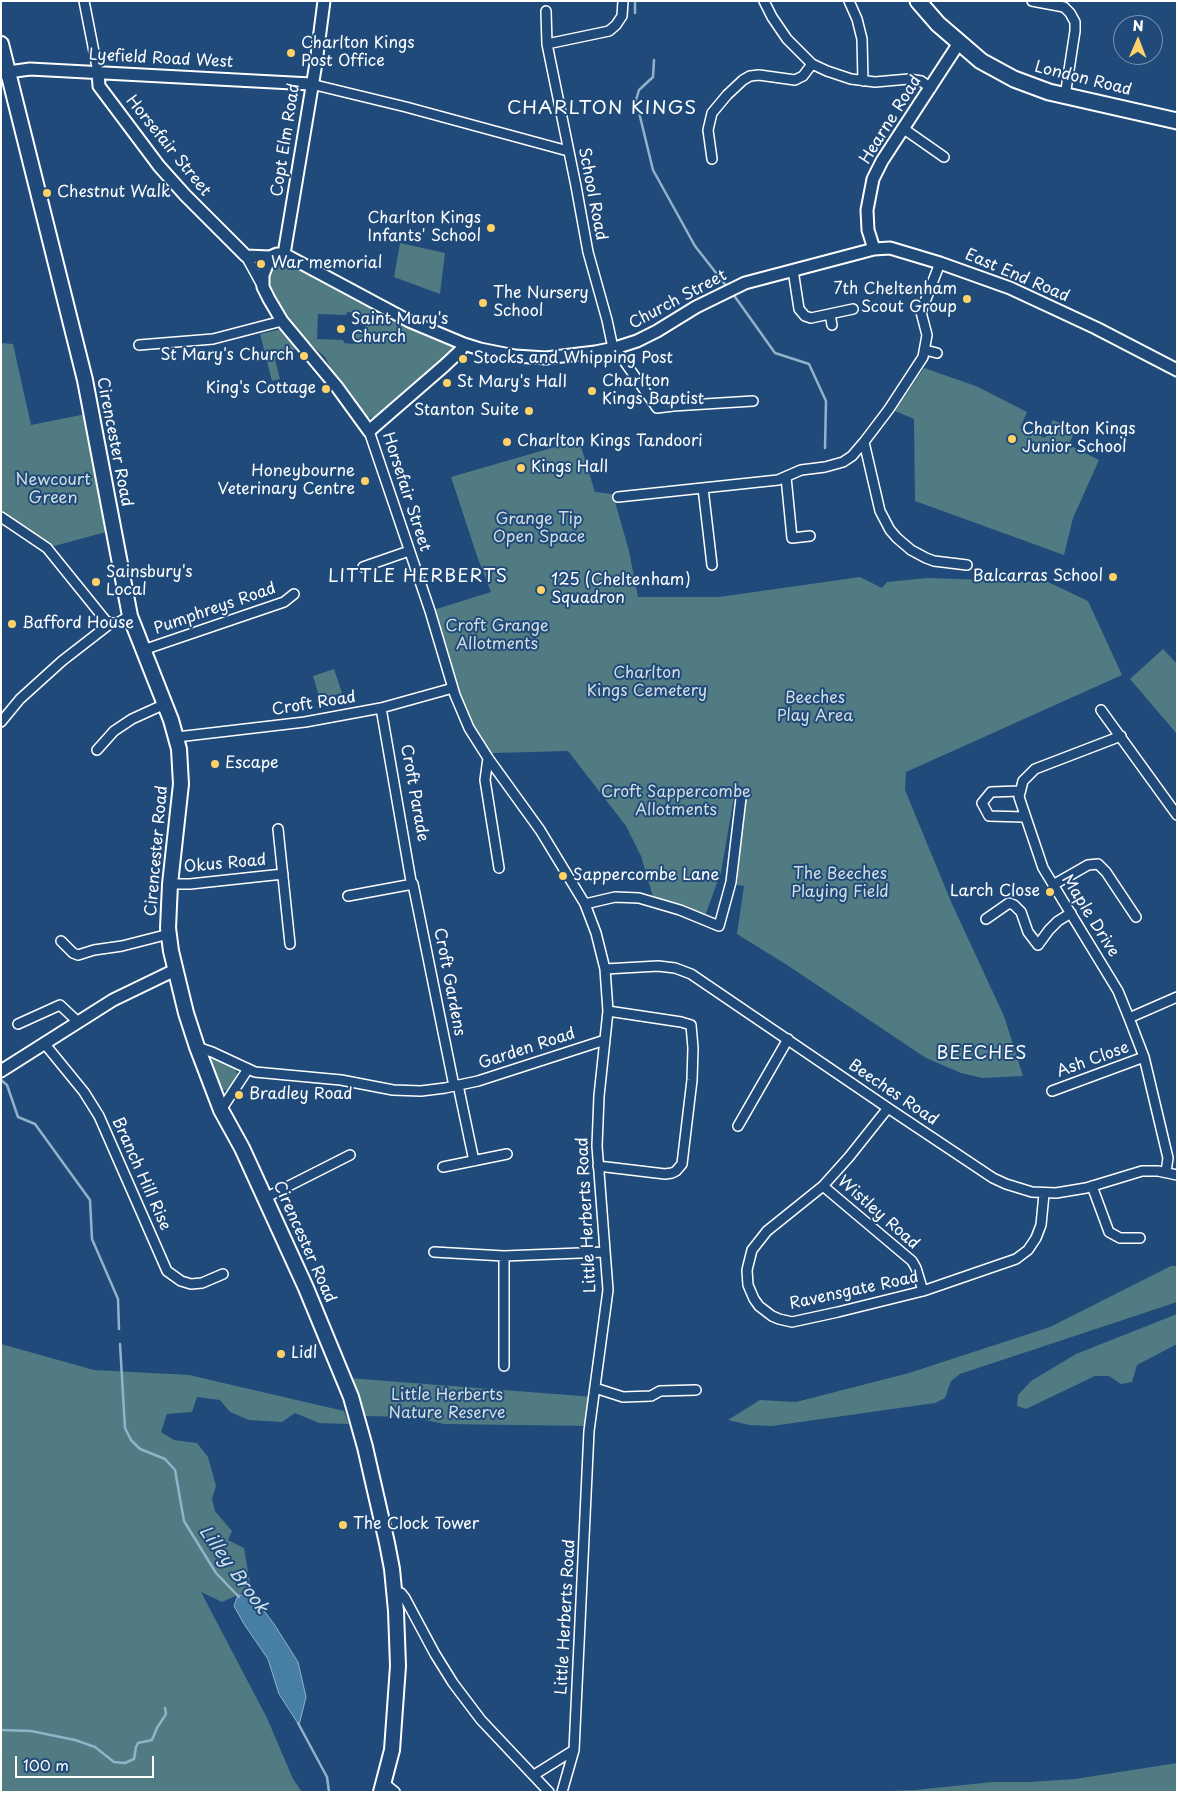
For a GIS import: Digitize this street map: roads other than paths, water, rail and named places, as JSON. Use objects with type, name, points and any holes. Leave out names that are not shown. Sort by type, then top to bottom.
[{"type":"highway","name":"London Road","points":[[918,1],[938,24],[981,61],[1031,86],[1066,96],[1177,121]]},
{"type":"main road","name":"Cirencester Road","points":[[1,44],[5,73],[85,380],[130,616],[177,737],[181,763],[181,784],[170,884],[168,934],[186,1013],[221,1110],[242,1148],[265,1198],[346,1382],[357,1413],[387,1543],[393,1574],[397,1631],[397,1696],[386,1789]]},
{"type":"street","points":[[84,1],[98,72]]},
{"type":"street","name":"Copt Elm Road","points":[[284,254],[316,63],[324,1]]},
{"type":"street","points":[[546,44],[608,31],[619,21],[623,11],[623,1]]},
{"type":"street","points":[[764,1],[783,33],[812,64],[839,76],[863,82],[909,79],[921,81],[931,88]]},
{"type":"street","points":[[849,1],[857,19],[862,40],[863,82]]},
{"type":"street","points":[[1032,1],[1064,8],[1070,13],[1074,22],[1075,31],[1066,96]]},
{"type":"street","name":"School Road","points":[[546,11],[546,44],[588,252],[614,348]]},
{"type":"street","name":"Hearne Road","points":[[874,248],[867,220],[870,190],[882,160],[959,43]]},
{"type":"street","points":[[712,159],[708,130],[710,118],[720,102],[743,80],[758,74],[795,80],[803,76],[812,64]]},
{"type":"street","name":"Lyefield Road West","points":[[5,73],[30,69],[311,84]]},
{"type":"street","name":"Horsefair Street","points":[[98,72],[99,86],[159,166],[246,256],[268,299],[282,321],[337,387],[369,431],[439,638],[453,688],[468,728],[488,758]]},
{"type":"street","points":[[311,84],[406,107],[568,151]]},
{"type":"street","points":[[904,129],[944,157]]},
{"type":"street","name":"East End Road","points":[[836,258],[874,248],[890,248],[940,262],[1010,288],[1096,328],[1177,370]]},
{"type":"street","points":[[246,256],[270,257],[284,254]]},
{"type":"street","name":"Church Street","points":[[284,254],[385,309],[464,344],[498,353],[546,358],[577,355],[638,341],[696,307],[746,283],[836,258]]},
{"type":"street","points":[[263,287],[262,275],[270,257]]},
{"type":"street","points":[[618,497],[769,481],[786,477],[801,470],[825,467],[843,462],[852,456],[918,366],[925,350],[927,335],[920,312],[940,262]]},
{"type":"street","points":[[793,270],[799,309],[802,314],[811,318],[853,309]]},
{"type":"street","points":[[830,314],[832,325]]},
{"type":"street","points":[[139,345],[213,339],[282,321]]},
{"type":"street","points":[[369,431],[444,366],[460,351],[464,344]]},
{"type":"street","points":[[614,348],[657,408],[754,402]]},
{"type":"street","points":[[925,350],[937,353]]},
{"type":"street","points":[[864,442],[880,511],[890,530],[905,545],[926,558],[934,561],[967,565]]},
{"type":"street","points":[[786,477],[792,538],[810,536]]},
{"type":"street","points":[[703,488],[712,564]]},
{"type":"street","points":[[2,518],[47,548],[97,611],[111,623]]},
{"type":"street","points":[[363,567],[408,551]]},
{"type":"street","name":"Pumphreys Road","points":[[143,650],[284,602],[294,594]]},
{"type":"street","points":[[1,722],[20,699],[62,661],[111,623],[117,623],[130,616]]},
{"type":"street","name":"Croft Road","points":[[177,737],[300,723],[381,708],[453,688]]},
{"type":"street","points":[[97,750],[114,731],[132,719],[165,704]]},
{"type":"street","name":"Croft Gardens","points":[[381,708],[411,881],[456,1086]]},
{"type":"street","points":[[1101,710],[1177,816]]},
{"type":"street","points":[[1024,817],[989,816],[982,803],[991,792],[1019,791],[1026,776],[1035,769],[1121,736]]},
{"type":"street","points":[[488,758],[485,780],[499,868]]},
{"type":"street","name":"Little Herberts Road","points":[[488,758],[540,830],[585,904],[596,933],[605,969],[608,1011],[599,1096],[598,1166],[608,1290],[590,1431],[574,1750],[562,1792]]},
{"type":"street","name":"Maple Drive","points":[[1019,791],[1024,817],[1043,868],[1118,992],[1129,1018],[1144,1057],[1168,1158],[1166,1172]]},
{"type":"street","points":[[585,904],[622,896],[639,898],[680,910],[719,926],[731,882],[741,798]]},
{"type":"street","name":"Okus Road","points":[[278,829],[290,944]]},
{"type":"street","points":[[1053,886],[1088,864],[1098,864],[1106,872],[1136,917]]},
{"type":"street","name":"Okus Road","points":[[170,884],[190,884],[283,874]]},
{"type":"street","points":[[348,896],[413,884]]},
{"type":"street","points":[[986,919],[1009,903],[1021,912],[1028,932],[1038,945],[1054,926],[1071,913]]},
{"type":"street","points":[[60,941],[78,955],[168,934]]},
{"type":"street","name":"Beeches Road","points":[[605,969],[658,966],[683,970],[788,1038],[993,1178],[1019,1189],[1044,1194],[1066,1192],[1092,1186],[1134,1172],[1150,1170],[1177,1175]]},
{"type":"street","points":[[1,1070],[113,1000],[175,970]]},
{"type":"street","points":[[1129,1018],[1177,997]]},
{"type":"street","points":[[18,1024],[60,1005],[78,1021]]},
{"type":"street","points":[[598,1166],[668,1174],[676,1171],[682,1164],[692,1080],[693,1048],[691,1025],[608,1011]]},
{"type":"street","points":[[738,1126],[788,1038]]},
{"type":"street","name":"Garden Road","points":[[248,1069],[262,1073],[341,1080],[407,1091],[433,1090],[456,1086],[605,1040]]},
{"type":"street","name":"Branch Hill Rise","points":[[44,1043],[84,1092],[99,1116],[168,1271],[180,1281],[191,1284],[202,1283],[223,1274]]},
{"type":"street","points":[[197,1047],[248,1069],[221,1110]]},
{"type":"street","name":"Ash Close","points":[[1052,1091],[1144,1057]]},
{"type":"street","points":[[456,1086],[474,1161]]},
{"type":"street","name":"Ravensgate Road","points":[[888,1108],[824,1186],[767,1231],[752,1250],[748,1263],[747,1278],[751,1292],[759,1306],[779,1320],[792,1322],[923,1291],[1010,1262],[1022,1255],[1033,1245],[1039,1232],[1044,1194]]},
{"type":"street","points":[[443,1168],[507,1154]]},
{"type":"street","points":[[265,1198],[350,1155]]},
{"type":"street","name":"Wistley Road","points":[[824,1186],[912,1262],[916,1268],[923,1291]]},
{"type":"street","points":[[1092,1186],[1110,1232],[1120,1238],[1140,1238]]},
{"type":"street","points":[[434,1252],[504,1256],[605,1252]]},
{"type":"street","points":[[504,1256],[504,1366]]},
{"type":"street","points":[[595,1388],[623,1397],[651,1396],[660,1391],[696,1390]]},
{"type":"street","points":[[394,1593],[401,1593],[405,1598],[453,1683],[481,1720],[549,1792]]},
{"type":"street","points":[[534,1775],[574,1750]]},
{"type":"water","points":[[238,1595],[252,1595],[274,1624],[298,1662],[306,1697],[299,1725],[279,1694],[268,1659],[234,1606]]},
{"type":"waterway","points":[[635,1],[635,13]]},
{"type":"waterway","points":[[654,60],[653,77],[639,90],[636,100],[653,170],[695,246],[727,287]]},
{"type":"waterway","points":[[733,294],[775,353],[809,364],[826,401],[825,448]]},
{"type":"waterway","name":"Lilley Brook","points":[[1,1080],[7,1085],[18,1117],[35,1124],[90,1200],[92,1239],[118,1299],[119,1329]]},
{"type":"waterway","name":"Lilley Brook","points":[[120,1344],[125,1428],[131,1440],[140,1449],[165,1459],[175,1470],[184,1521],[216,1573],[239,1597]]},
{"type":"waterway","points":[[1,1730],[31,1731],[75,1740],[95,1747],[114,1762],[125,1763],[134,1759],[138,1743],[152,1740],[166,1714],[165,1708]]},
{"type":"waterway","name":"Lilley Brook","points":[[298,1723],[327,1777],[329,1792]]},
{"type":"place","name":"Charlton Kings Post Office","points":[[291,53]]},
{"type":"place","name":"Chestnut Walk","points":[[47,193]]},
{"type":"place","name":"Charlton Kings Infants' School","points":[[491,228]]},
{"type":"place","name":"War memorial","points":[[261,264]]},
{"type":"place","name":"7th Cheltenham Scout Group","points":[[967,299]]},
{"type":"place","name":"The Nursery School","points":[[483,303]]},
{"type":"place","name":"Saint Mary's Church","points":[[341,329]]},
{"type":"place","name":"St Mary's Church","points":[[304,356]]},
{"type":"place","name":"Stocks and Whipping Post","points":[[463,359]]},
{"type":"place","name":"St Mary's Hall","points":[[447,383]]},
{"type":"place","name":"King's Cottage","points":[[326,389]]},
{"type":"place","name":"Charlton Kings Baptist","points":[[592,391]]},
{"type":"place","name":"Stanton Suite","points":[[529,411]]},
{"type":"place","name":"Charlton Kings Junior School","points":[[1012,439]]},
{"type":"place","name":"Charlton Kings Tandoori","points":[[507,442]]},
{"type":"place","name":"Kings Hall","points":[[521,468]]},
{"type":"place","name":"Honeybourne Veterinary Centre","points":[[365,481]]},
{"type":"place","name":"Balcarras School","points":[[1113,577]]},
{"type":"place","name":"Sainsbury's Local","points":[[96,582]]},
{"type":"place","name":"125 (Cheltenham) Squadron","points":[[541,590]]},
{"type":"place","name":"Bafford House","points":[[12,624]]},
{"type":"place","name":"Escape","points":[[215,764]]},
{"type":"place","name":"Sappercombe Lane","points":[[563,876]]},
{"type":"place","name":"Larch Close","points":[[1050,892]]},
{"type":"place","name":"Bradley Road","points":[[239,1095]]},
{"type":"place","name":"Lidl","points":[[281,1354]]},
{"type":"place","name":"The Clock Tower","points":[[343,1525]]},
{"type":"district","name":"CHARLTON KINGS","points":[[602,109]]},
{"type":"district","name":"LITTLE HERBERTS","points":[[418,577]]},
{"type":"district","name":"BEECHES","points":[[982,1054]]},
{"type":"park label","name":"Newcourt Green","points":[[53,490]]},
{"type":"park label","name":"Grange Tip Open Space","points":[[539,529]]},
{"type":"park label","name":"Croft Grange Allotments","points":[[497,636]]},
{"type":"park label","name":"Charlton Kings Cemetery","points":[[647,683]]},
{"type":"park label","name":"Beeches Play Area","points":[[815,708]]},
{"type":"park label","name":"Croft Sappercombe Allotments","points":[[676,802]]},
{"type":"park label","name":"The Beeches Playing Field","points":[[840,884]]},
{"type":"park label","name":"Little Herberts Nature Reserve","points":[[447,1405]]}]
